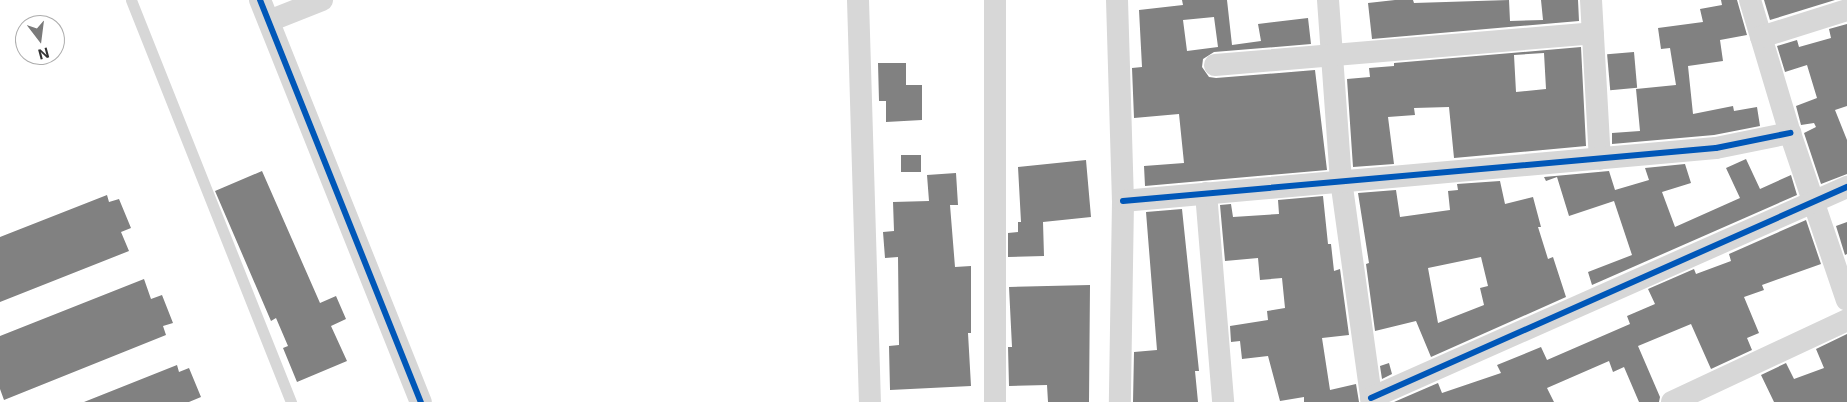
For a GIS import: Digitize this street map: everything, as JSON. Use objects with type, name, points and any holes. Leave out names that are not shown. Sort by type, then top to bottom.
[{"type":"street","points":[[260,0],[421,402]]},
{"type":"street","points":[[269,21],[322,0]]},
{"type":"street","points":[[858,0],[870,402]]},
{"type":"street","points":[[995,0],[995,402]]},
{"type":"street","points":[[1118,0],[1124,201],[1120,402]]},
{"type":"street","points":[[1328,0],[1341,180],[1371,400],[1814,204],[1847,187]]},
{"type":"street","points":[[1591,0],[1600,159]]},
{"type":"street","points":[[1750,0],[1790,134],[1847,300]]},
{"type":"street","points":[[1761,38],[1847,10]]},
{"type":"street","points":[[1215,65],[1594,33]]},
{"type":"street","points":[[1124,201],[1341,180],[1716,148],[1790,134]]},
{"type":"street","points":[[1206,193],[1223,402]]},
{"type":"street","points":[[1672,402],[1847,320]]},
{"type":"lane","points":[[131,0],[291,402]]},
{"type":"building","points":[[1182,0],[1227,0],[1232,45],[1261,41],[1258,24],[1308,18],[1311,44],[1214,52],[1203,59],[1202,67],[1209,77],[1216,78],[1315,70],[1327,170],[1145,186],[1144,166],[1184,163],[1179,114],[1134,118],[1132,68],[1142,67],[1139,10],[1183,5]],"holes":[[[1214,17],[1218,47],[1187,51],[1183,20]]]},
{"type":"building","points":[[1413,0],[1414,3],[1509,0],[1510,21],[1543,20],[1541,0],[1578,0],[1579,21],[1372,39],[1368,3]]},
{"type":"building","points":[[1721,0],[1737,0],[1747,35],[1720,40],[1723,61],[1688,66],[1693,114],[1733,106],[1734,111],[1757,107],[1760,126],[1714,135],[1612,144],[1612,133],[1640,131],[1636,89],[1676,85],[1670,48],[1661,49],[1658,28],[1703,22],[1700,9],[1722,5]]},
{"type":"building","points":[[1764,0],[1835,0],[1770,20]]},
{"type":"building","points":[[1847,24],[1847,106],[1835,110],[1847,140],[1847,174],[1821,184],[1804,133],[1816,127],[1814,123],[1801,125],[1796,106],[1817,98],[1807,65],[1785,72],[1777,46],[1797,40],[1799,47],[1831,38],[1829,29]]},
{"type":"building","points":[[1581,47],[1586,146],[1454,158],[1449,107],[1414,108],[1415,115],[1388,117],[1394,164],[1353,167],[1347,79],[1370,77],[1369,68],[1394,66],[1394,63]],"holes":[[[1544,53],[1546,89],[1516,92],[1514,55]]]},
{"type":"building","points":[[1634,52],[1637,88],[1610,90],[1607,54]]},
{"type":"building","points":[[878,63],[906,63],[906,85],[922,85],[922,120],[886,122],[886,101],[879,101]]},
{"type":"building","points":[[901,155],[921,155],[921,172],[901,172]]},
{"type":"building","points":[[1746,159],[1760,189],[1791,175],[1797,195],[1592,285],[1588,272],[1632,255],[1614,201],[1569,216],[1557,177],[1546,181],[1544,177],[1609,171],[1615,190],[1649,180],[1645,168],[1685,164],[1691,183],[1662,192],[1675,227],[1740,198],[1726,168]]},
{"type":"building","points":[[1086,160],[1091,217],[1043,222],[1044,256],[1008,257],[1008,233],[1018,232],[1018,222],[1021,222],[1018,167]]},
{"type":"building","points":[[262,171],[320,303],[336,296],[346,319],[331,326],[347,361],[297,382],[283,348],[288,346],[276,318],[271,321],[215,191]]},
{"type":"building","points":[[956,173],[958,205],[950,205],[955,267],[971,266],[971,333],[968,333],[971,386],[890,390],[889,346],[899,345],[898,257],[885,258],[883,232],[894,231],[893,202],[929,201],[927,175]]},
{"type":"building","points":[[1500,181],[1505,204],[1533,197],[1541,227],[1538,227],[1548,259],[1553,257],[1566,297],[1431,357],[1416,321],[1375,331],[1366,264],[1369,263],[1358,193],[1396,190],[1400,217],[1450,210],[1448,191],[1458,190],[1457,184]],"holes":[[[1481,257],[1488,286],[1480,288],[1484,305],[1438,323],[1428,268]]]},
{"type":"building","points":[[107,195],[109,202],[119,199],[131,228],[121,232],[129,251],[0,302],[0,237]]},
{"type":"building","points":[[1323,196],[1328,244],[1331,244],[1334,271],[1340,269],[1349,335],[1322,338],[1330,390],[1356,384],[1359,402],[1304,402],[1304,397],[1280,401],[1268,356],[1242,359],[1240,341],[1231,342],[1230,326],[1268,320],[1267,311],[1285,308],[1282,278],[1260,280],[1258,258],[1225,261],[1220,205],[1231,204],[1233,217],[1279,214],[1278,200]]},
{"type":"building","points":[[1182,209],[1199,371],[1195,371],[1198,402],[1133,402],[1134,352],[1157,350],[1146,212]]},
{"type":"building","points":[[1806,220],[1821,264],[1762,285],[1764,290],[1744,297],[1759,333],[1747,338],[1752,350],[1711,369],[1691,324],[1638,346],[1660,397],[1659,402],[1639,402],[1624,367],[1613,372],[1609,361],[1547,388],[1554,402],[1394,402],[1438,383],[1442,393],[1501,373],[1497,365],[1541,347],[1547,360],[1630,324],[1627,316],[1655,304],[1648,289],[1694,269],[1696,274],[1731,261],[1729,254]]},
{"type":"building","points":[[1847,222],[1847,254],[1845,255],[1836,226]]},
{"type":"building","points":[[144,279],[151,299],[162,295],[173,323],[163,326],[166,335],[4,400],[0,389],[0,336]]},
{"type":"building","points":[[1090,285],[1089,402],[1048,402],[1047,385],[1009,386],[1008,347],[1012,347],[1009,287]]},
{"type":"building","points":[[1847,334],[1847,402],[1774,402],[1761,375],[1786,363],[1794,379],[1824,368],[1816,349]]},
{"type":"building","points":[[1389,363],[1392,374],[1382,379],[1380,366]]},
{"type":"building","points":[[177,365],[179,372],[189,368],[201,397],[189,402],[84,402]]},
{"type":"cycle path","points":[[260,0],[421,402]]},
{"type":"cycle path","points":[[1123,201],[1716,148],[1790,133]]},
{"type":"cycle path","points":[[1371,398],[1847,187]]}]
